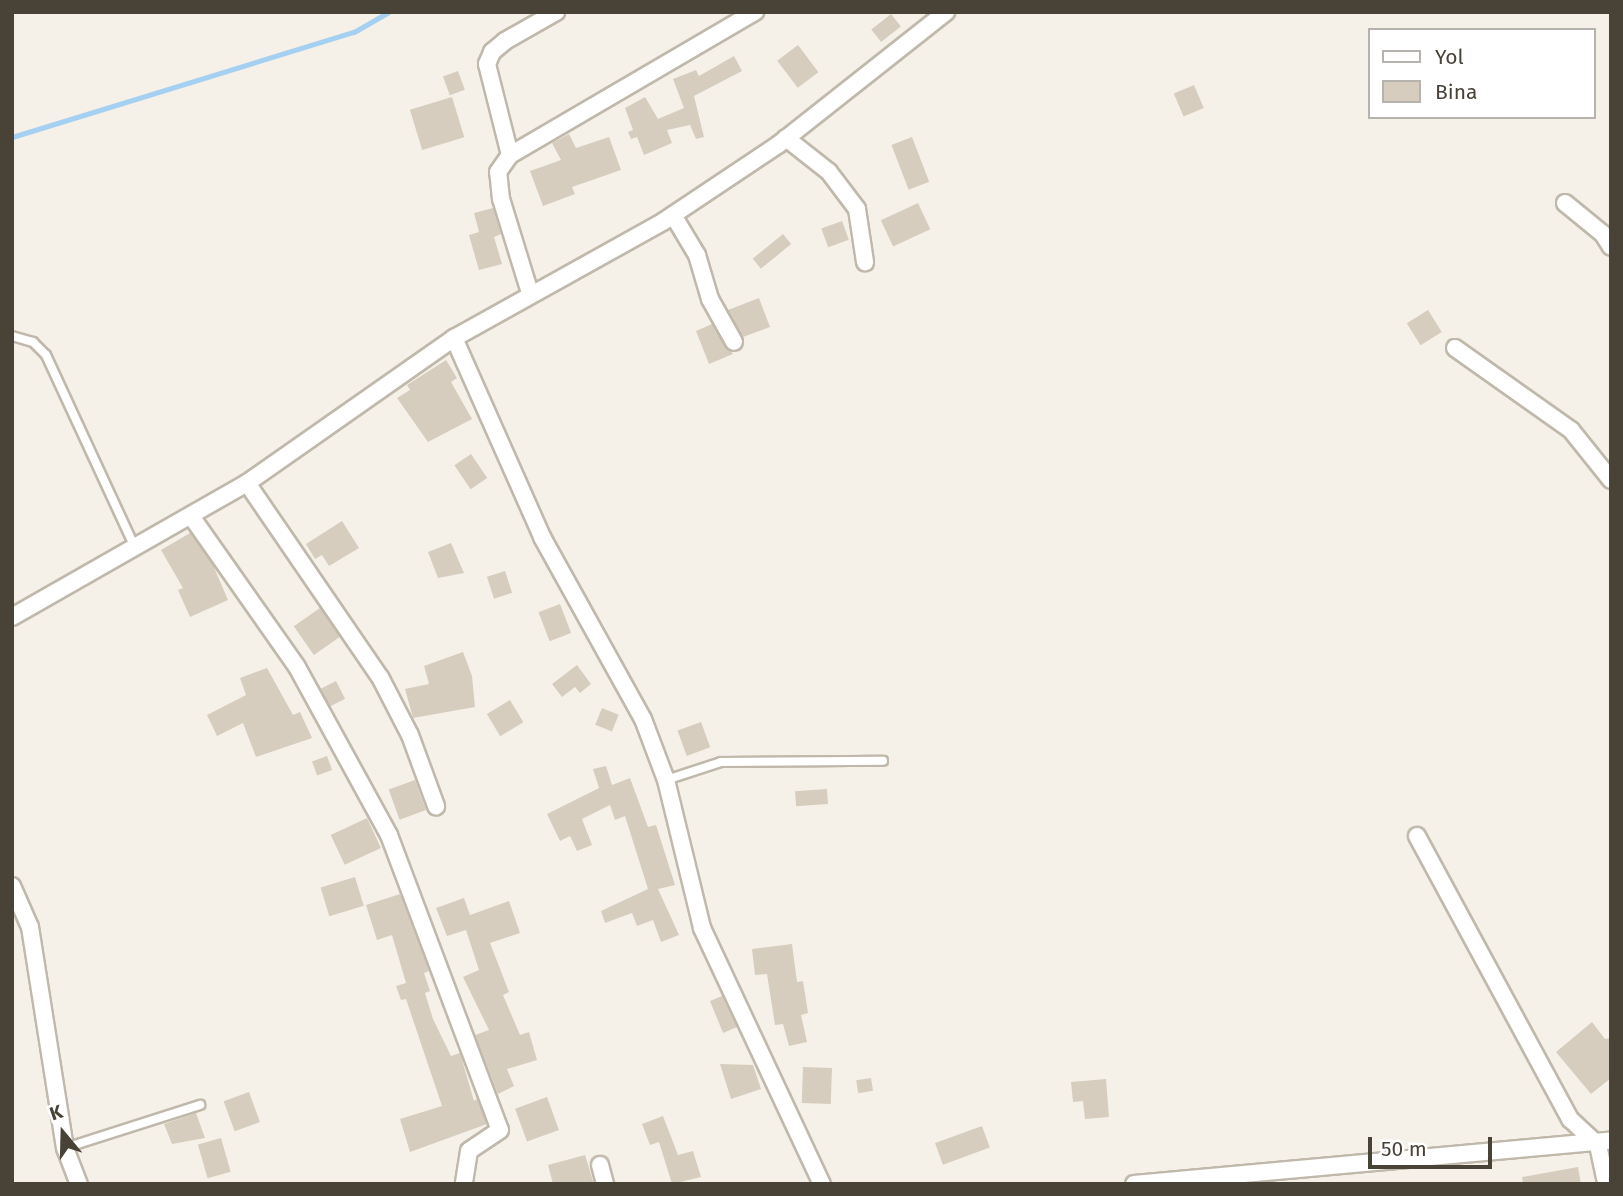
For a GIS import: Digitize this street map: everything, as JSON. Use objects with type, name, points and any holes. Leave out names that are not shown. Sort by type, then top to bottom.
[{"type":"street","points":[[510,155],[487,64],[492,52],[505,41],[556,12]]},
{"type":"street","points":[[530,293],[500,200],[498,172],[510,155],[755,12]]},
{"type":"street","points":[[12,617],[247,482],[454,338],[673,215],[786,138],[946,12]]},
{"type":"street","points":[[786,138],[828,173],[857,209],[865,262]]},
{"type":"street","points":[[1565,203],[1603,234],[1611,247]]},
{"type":"street","points":[[673,215],[697,255],[710,299],[734,342]]},
{"type":"street","points":[[454,338],[542,537],[643,719],[666,780],[702,928],[822,1184]]},
{"type":"street","points":[[1455,348],[1571,430],[1611,480]]},
{"type":"street","points":[[247,482],[380,677],[410,735],[436,806]]},
{"type":"street","points":[[191,516],[297,667],[389,835],[500,1130],[469,1151],[464,1184]]},
{"type":"street","points":[[1417,836],[1570,1118],[1604,1143]]},
{"type":"street","points":[[12,886],[30,928],[65,1149],[79,1184]]},
{"type":"street","points":[[1134,1184],[1604,1143]]},
{"type":"street","points":[[1604,1143],[1606,1184]]},
{"type":"street","points":[[600,1165],[606,1184]]},
{"type":"lane","points":[[12,336],[33,342],[46,355],[135,548]]},
{"type":"lane","points":[[666,780],[721,762],[883,761]]},
{"type":"lane","points":[[65,1149],[200,1105]]},
{"type":"building","points":[[891,14],[901,27],[881,42],[871,29]]},
{"type":"building","points":[[798,45],[818,72],[798,88],[777,61]]},
{"type":"building","points":[[734,56],[742,71],[694,96],[704,137],[696,139],[690,125],[667,130],[672,143],[644,155],[637,137],[631,139],[628,132],[633,130],[625,108],[645,97],[658,119],[684,108],[673,79],[696,70],[699,76]]},
{"type":"building","points":[[458,71],[465,90],[450,95],[443,76]]},
{"type":"building","points":[[1194,85],[1204,108],[1184,117],[1174,94]]},
{"type":"building","points":[[452,97],[464,137],[422,150],[410,110]]},
{"type":"building","points":[[569,134],[576,148],[609,137],[621,170],[572,187],[575,194],[543,206],[530,171],[561,160],[552,143]]},
{"type":"building","points":[[912,137],[929,182],[909,190],[891,145]]},
{"type":"building","points":[[918,203],[930,229],[893,247],[881,220]]},
{"type":"building","points":[[493,208],[501,234],[494,237],[502,264],[479,270],[469,235],[479,232],[474,213]]},
{"type":"building","points":[[842,221],[849,240],[828,247],[821,229]]},
{"type":"building","points":[[783,234],[791,244],[761,269],[753,259]]},
{"type":"building","points":[[759,298],[770,327],[743,337],[728,310]]},
{"type":"building","points":[[1428,310],[1442,332],[1421,345],[1407,323]]},
{"type":"building","points":[[712,324],[733,354],[709,364],[696,331]]},
{"type":"building","points":[[446,360],[457,378],[451,382],[472,419],[428,442],[397,398],[410,390],[407,385]]},
{"type":"building","points":[[471,454],[487,478],[471,489],[454,465]]},
{"type":"building","points":[[342,521],[359,548],[329,566],[322,555],[315,559],[306,544]]},
{"type":"building","points":[[190,533],[213,565],[228,600],[190,617],[178,590],[183,588],[161,550]]},
{"type":"building","points":[[451,543],[464,573],[438,578],[428,552]]},
{"type":"building","points":[[505,571],[512,593],[494,599],[487,577]]},
{"type":"building","points":[[560,604],[571,633],[550,641],[539,612]]},
{"type":"building","points":[[320,608],[340,637],[314,655],[294,626]]},
{"type":"building","points":[[463,652],[472,676],[475,707],[413,718],[405,689],[429,684],[424,666]]},
{"type":"building","points":[[577,665],[591,684],[580,693],[575,687],[562,697],[552,684]]},
{"type":"building","points":[[267,668],[293,715],[300,712],[312,738],[256,757],[243,723],[217,736],[207,715],[246,695],[240,678]]},
{"type":"building","points":[[336,681],[345,699],[330,707],[321,689]]},
{"type":"building","points":[[510,700],[523,722],[500,736],[487,714]]},
{"type":"building","points":[[602,708],[619,715],[612,731],[595,725]]},
{"type":"building","points":[[701,722],[710,747],[687,756],[678,731]]},
{"type":"building","points":[[327,756],[332,770],[317,776],[312,761]]},
{"type":"building","points":[[606,766],[612,785],[630,778],[648,827],[656,825],[675,885],[658,889],[679,935],[661,942],[653,920],[637,926],[632,913],[605,923],[601,911],[648,889],[625,816],[615,820],[610,805],[582,819],[592,845],[577,851],[570,836],[560,841],[547,814],[599,788],[593,769]]},
{"type":"building","points":[[415,780],[426,810],[400,820],[389,790]]},
{"type":"building","points":[[827,789],[828,804],[796,806],[795,791]]},
{"type":"building","points":[[367,818],[381,848],[345,865],[331,835]]},
{"type":"building","points":[[355,877],[364,906],[329,916],[321,888]]},
{"type":"building","points":[[400,894],[429,971],[424,973],[430,991],[425,993],[433,1019],[451,1056],[460,1053],[474,1101],[477,1099],[487,1124],[410,1152],[400,1119],[442,1106],[406,999],[401,1000],[396,986],[406,983],[392,935],[377,940],[366,905]]},
{"type":"building","points":[[464,898],[470,915],[509,901],[520,933],[490,943],[509,992],[503,995],[520,1035],[529,1032],[537,1060],[507,1069],[514,1086],[498,1094],[475,1035],[489,1030],[463,977],[479,970],[466,930],[447,936],[436,908]]},
{"type":"building","points":[[792,944],[797,982],[803,981],[808,1013],[801,1015],[807,1042],[789,1046],[783,1024],[775,1025],[767,974],[755,975],[752,949]]},
{"type":"building","points":[[722,996],[737,1027],[723,1033],[710,1001]]},
{"type":"building","points":[[1592,1022],[1605,1039],[1611,1038],[1611,1078],[1591,1094],[1556,1052]]},
{"type":"building","points":[[720,1064],[753,1065],[761,1089],[731,1099]]},
{"type":"building","points":[[803,1067],[832,1068],[831,1104],[802,1103]]},
{"type":"building","points":[[871,1078],[873,1091],[858,1093],[856,1080]]},
{"type":"building","points":[[1106,1079],[1109,1117],[1085,1119],[1083,1101],[1073,1102],[1071,1082]]},
{"type":"building","points":[[249,1092],[260,1122],[235,1131],[224,1101]]},
{"type":"building","points":[[547,1097],[559,1130],[527,1142],[515,1109]]},
{"type":"building","points":[[196,1113],[205,1138],[172,1144],[164,1124]]},
{"type":"building","points":[[663,1116],[678,1155],[693,1151],[701,1177],[672,1184],[659,1142],[650,1145],[642,1124]]},
{"type":"building","points":[[982,1126],[990,1148],[943,1165],[935,1143]]},
{"type":"building","points":[[221,1138],[231,1172],[208,1178],[198,1145]]},
{"type":"building","points":[[585,1155],[594,1184],[553,1184],[548,1165]]},
{"type":"building","points":[[1578,1167],[1581,1184],[1523,1184],[1522,1177]]},
{"type":"waterway","points":[[12,137],[354,32],[388,12]]}]
